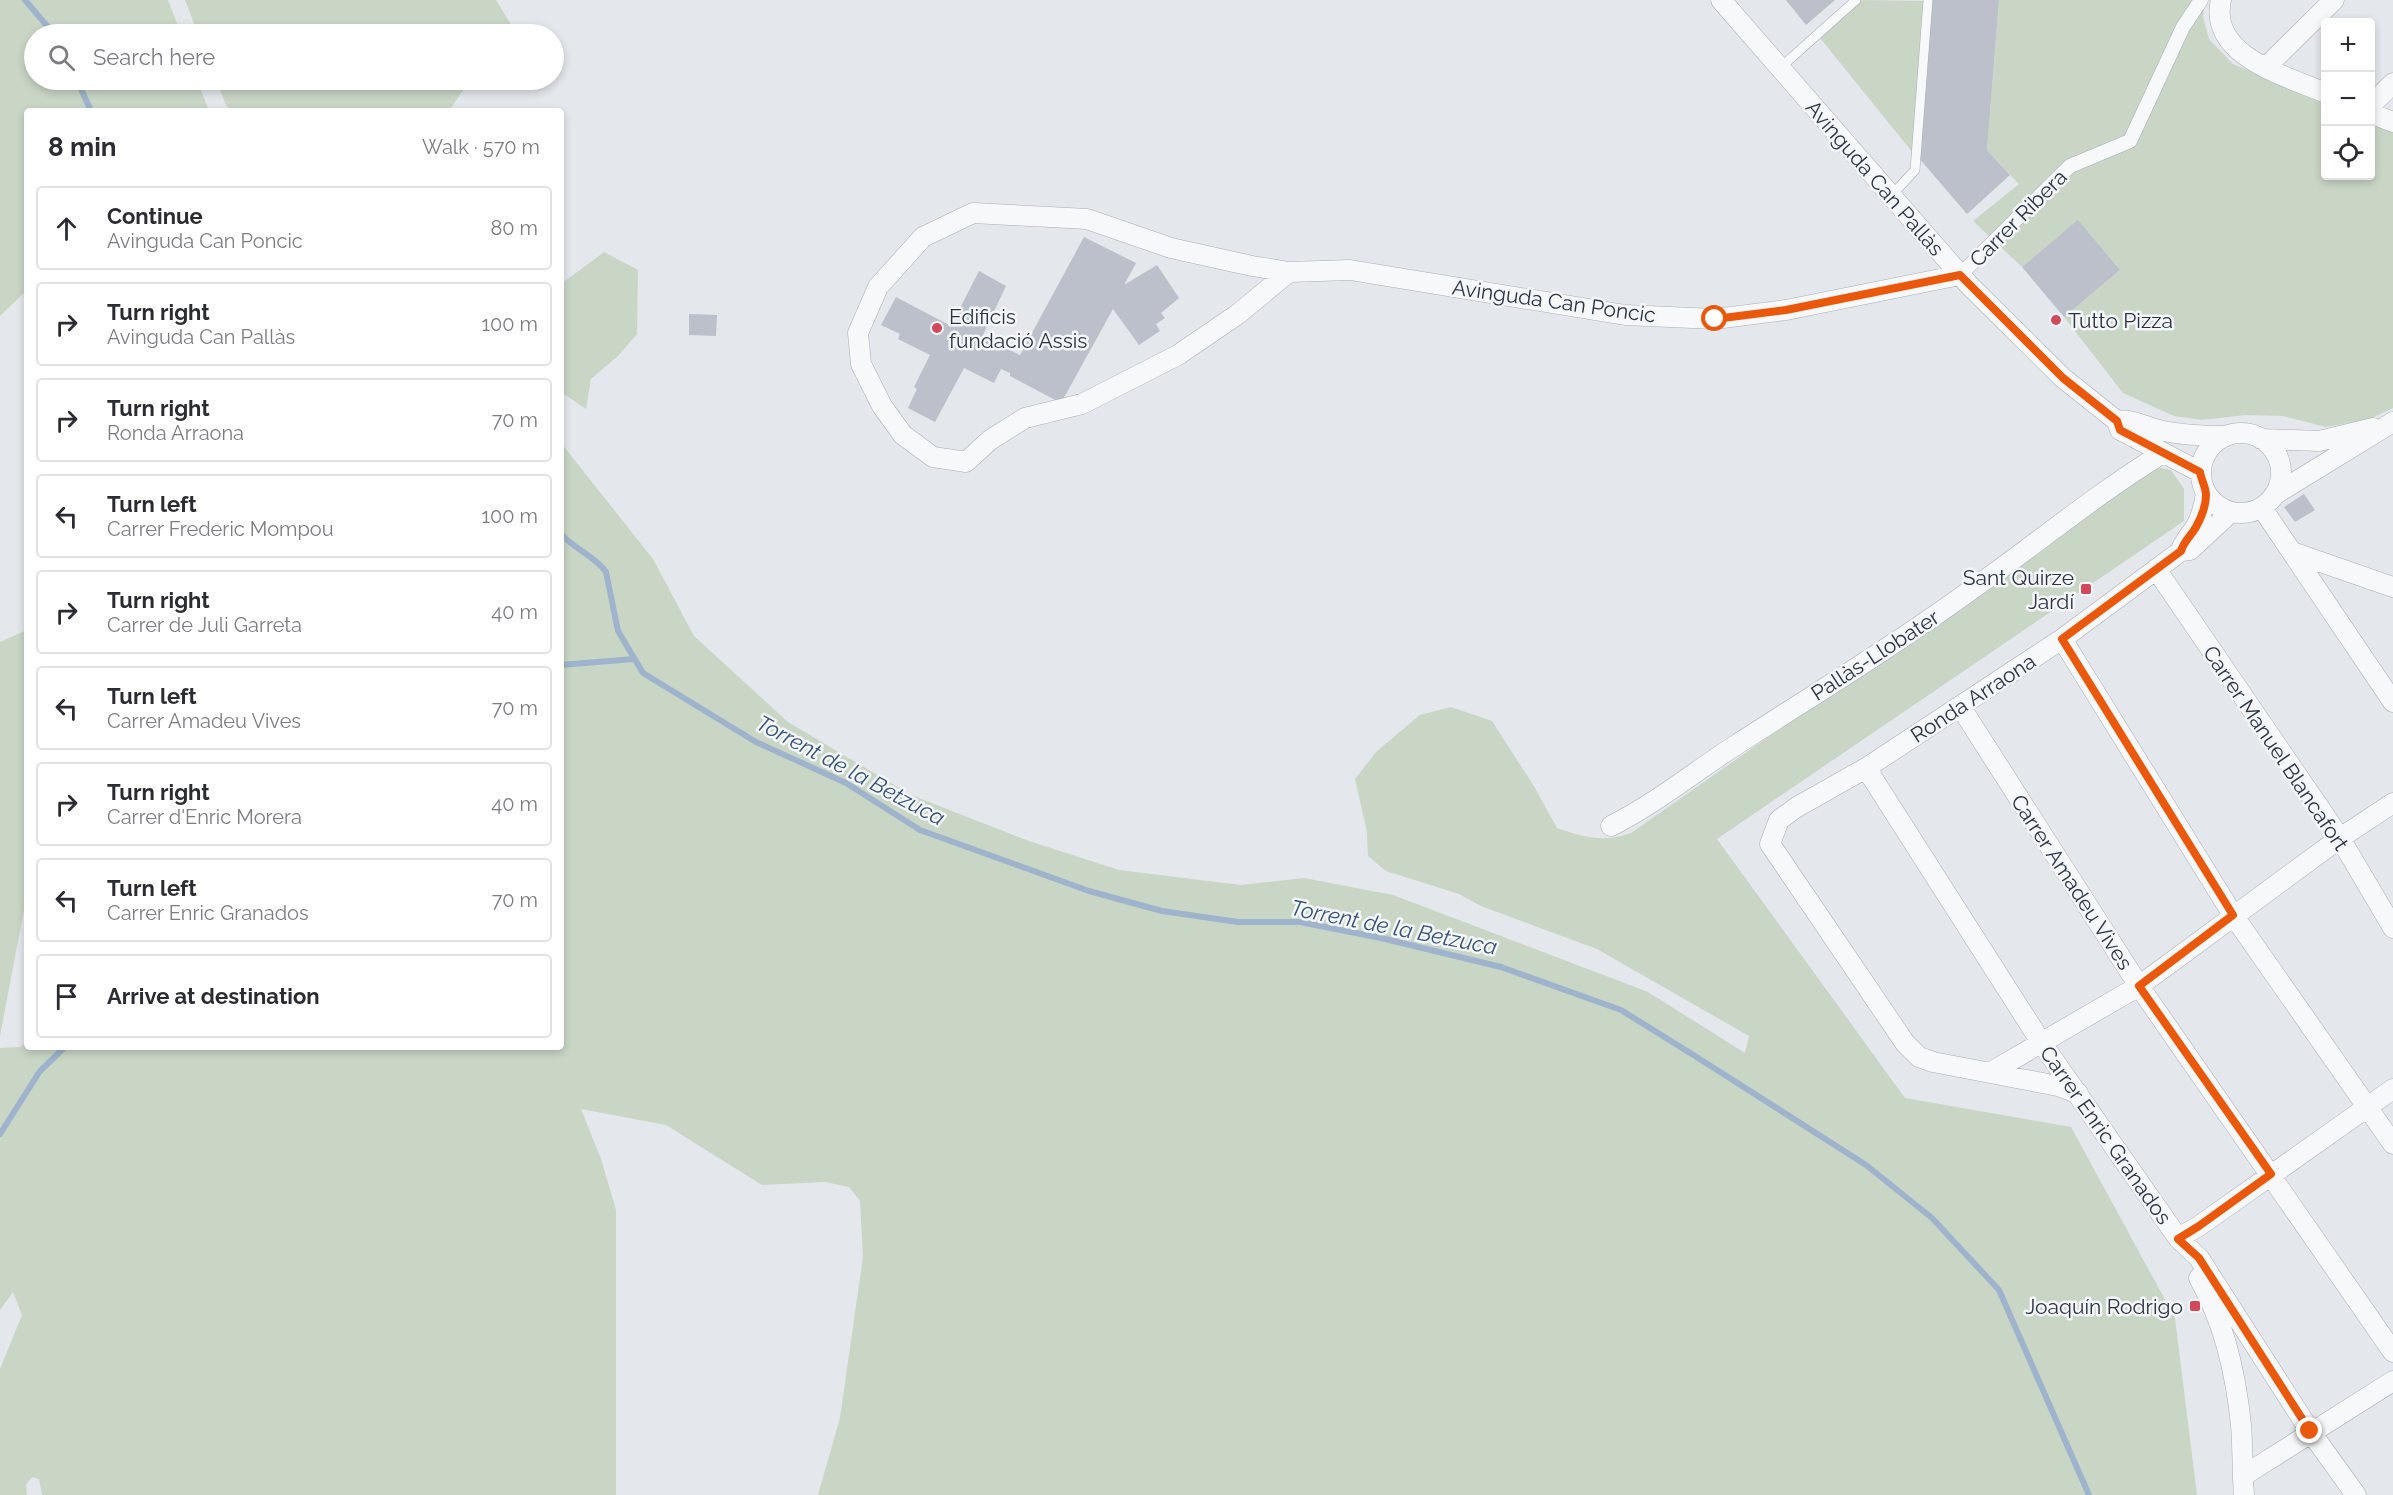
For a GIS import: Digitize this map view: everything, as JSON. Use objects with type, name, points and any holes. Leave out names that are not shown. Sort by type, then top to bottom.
[{"type":"street","name":"Avinguda Can Pallàs","points":[[1721,0],[1960,275],[2063,378],[2117,421],[2120,430],[2200,472]]},
{"type":"street","name":"Carrer Ribera","points":[[1960,275],[2070,166],[2130,141],[2180,34],[2201,0]]},
{"type":"street","points":[[2221,0],[2219,19],[2223,33],[2232,46],[2266,67],[2321,91]]},
{"type":"street","points":[[2266,67],[2334,0]]},
{"type":"street","points":[[2375,101],[2393,83]]},
{"type":"street","points":[[2375,115],[2393,122]]},
{"type":"street","name":"Avinguda Can Poncic","points":[[1289,272],[1238,315],[1178,355],[1082,404],[1025,418],[990,440],[966,462],[933,457],[903,435],[882,406],[861,364],[858,333],[878,287],[923,237],[973,213],[1087,219],[1171,248],[1252,267],[1289,272],[1350,270],[1625,315],[1715,319],[1786,310],[1960,275]]},
{"type":"street","name":"Avinguda Can Pallàs","points":[[2117,421],[2127,419],[2142,425],[2182,434],[2224,436]]},
{"type":"street","points":[[2390,423],[2268,501],[2241,513],[2231,512],[2212,502],[2202,483],[2200,472],[2207,450],[2224,436],[2243,433],[2261,439],[2319,441],[2390,423]]},
{"type":"street","points":[[2261,439],[2275,451],[2279,459],[2281,478],[2268,501]]},
{"type":"street","name":"Pallàs-Llobater","points":[[1611,826],[1649,805],[1736,745],[1867,662],[2163,453]]},
{"type":"street","name":"Ronda Arraona","points":[[2181,551],[2183,542],[2200,519],[2206,494]]},
{"type":"street","points":[[2268,501],[2292,552],[2393,702]]},
{"type":"street","name":"Ronda Arraona","points":[[1991,1072],[1933,1062],[1919,1057],[1905,1043],[1770,844],[1779,820],[1797,807],[1866,768],[2062,639],[2181,551],[2190,550],[2198,544],[2231,512]]},
{"type":"street","points":[[2292,552],[2393,586]]},
{"type":"street","name":"Carrer Manuel Blancafort","points":[[2156,569],[2340,838],[2393,928]]},
{"type":"street","points":[[2062,639],[2233,915],[2393,1144]]},
{"type":"street","name":"Carrer Amadeu Vives","points":[[1960,706],[2139,986],[2393,1352]]},
{"type":"street","name":"Carrer Enric Granados","points":[[1866,768],[2042,1042],[2178,1239],[2199,1258],[2310,1431],[2356,1495]]},
{"type":"street","points":[[1991,1072],[2139,986],[2233,915],[2393,803]]},
{"type":"street","points":[[1991,1072],[2058,1086],[2078,1093]]},
{"type":"street","points":[[2243,1485],[2241,1426],[2226,1344],[2206,1290],[2178,1239],[2393,1089]]},
{"type":"street","points":[[2243,1485],[2310,1431],[2393,1381]]},
{"type":"lane","points":[[1780,68],[1856,0]]},
{"type":"lane","points":[[1891,196],[1915,170],[1928,0]]},
{"type":"green space","points":[[0,0],[168,0],[177,24],[24,24],[24,90],[201,90],[208,108],[24,108],[24,293],[0,316]]},
{"type":"green space","points":[[185,0],[496,0],[511,24],[194,24]]},
{"type":"green space","points":[[1857,0],[1925,1],[1913,153],[1816,33]]},
{"type":"green space","points":[[1999,0],[2205,0],[2203,17],[2209,39],[2233,64],[2321,100],[2321,180],[2375,180],[2375,122],[2393,129],[2393,408],[2370,419],[2326,427],[2283,416],[2245,415],[2202,420],[2174,416],[2123,393],[2064,317],[2120,270],[2078,221],[2022,267],[1973,221],[2019,184],[1987,150]]},
{"type":"green space","points":[[220,90],[463,90],[451,108],[228,108]]},
{"type":"green space","points":[[604,252],[638,270],[637,334],[618,356],[591,379],[586,409],[564,394],[565,281]]},
{"type":"green space","points":[[564,447],[653,559],[694,636],[788,722],[911,795],[1029,841],[1119,870],[1241,885],[1304,878],[1393,895],[1648,992],[1745,1053],[1749,1036],[1597,949],[1481,906],[1459,894],[1386,871],[1368,856],[1367,832],[1355,779],[1377,751],[1420,715],[1451,707],[1492,721],[1535,788],[1557,828],[1594,838],[1612,838],[1631,833],[2154,467],[2171,470],[2184,489],[2184,521],[1717,839],[1905,1098],[2071,1127],[2175,1318],[2197,1495],[818,1495],[840,1418],[863,1257],[860,1201],[849,1187],[825,1182],[762,1185],[666,1125],[581,1109],[601,1159],[616,1210],[616,1495],[42,1495],[39,1479],[32,1477],[26,1485],[27,1495],[0,1495],[0,1369],[22,1315],[13,1292],[0,1310],[0,1048],[20,1047],[24,1044],[24,1050],[564,1050]]},
{"type":"green space","points":[[24,631],[24,910],[0,1036],[0,642]]},
{"type":"building","points":[[1786,0],[1835,0],[1806,25]]},
{"type":"building","points":[[1931,0],[1999,0],[1987,150],[2010,175],[1967,214],[1918,157]]},
{"type":"building","points":[[2078,220],[2120,270],[2064,317],[2022,267]]},
{"type":"building","name":"Edificis fundació Assis","points":[[1084,237],[1136,263],[1124,285],[1157,265],[1179,298],[1161,313],[1165,318],[1156,324],[1160,331],[1139,345],[1113,309],[1061,403],[1001,369],[994,383],[964,368],[935,422],[908,408],[917,389],[914,387],[930,355],[898,339],[900,334],[881,325],[896,297],[951,326],[979,271],[1006,286],[982,337],[1020,355]]},
{"type":"building","points":[[689,314],[717,315],[716,336],[689,335]]},
{"type":"building","points":[[2304,494],[2315,510],[2295,522],[2284,507]]},
{"type":"waterway","name":"Torrent de la Betzuca","points":[[25,0],[45,24]]},
{"type":"waterway","name":"Torrent de la Betzuca","points":[[82,90],[90,108]]},
{"type":"waterway","name":"Torrent de la Betzuca","points":[[564,537],[596,561],[606,572],[618,631],[643,673],[756,742],[846,783],[920,830],[1089,891],[1162,911],[1238,922],[1300,922],[1381,938],[1501,967],[1621,1010],[1695,1056],[1866,1165],[1932,1218],[1999,1290],[2089,1495]]},
{"type":"waterway","points":[[564,665],[634,659]]},
{"type":"waterway","points":[[0,1134],[40,1071],[62,1050]]},
{"type":"place","name":"Tutto Pizza","points":[[2056,320]]},
{"type":"place","name":"Edificis fundació Assis","points":[[937,328]]},
{"type":"place","name":"Sant Quirze Jardí","points":[[2086,589]]},
{"type":"place","name":"Joaquín Rodrigo","points":[[2195,1306]]},
{"type":"route","points":[[1715,319],[1786,310],[1960,275],[2063,378],[2117,421],[2120,430],[2200,472],[2206,494],[2202,511],[2196,527],[2183,542],[2181,551],[2062,639],[2233,915],[2139,986],[2271,1174],[2178,1239],[2199,1258],[2310,1431]]}]
